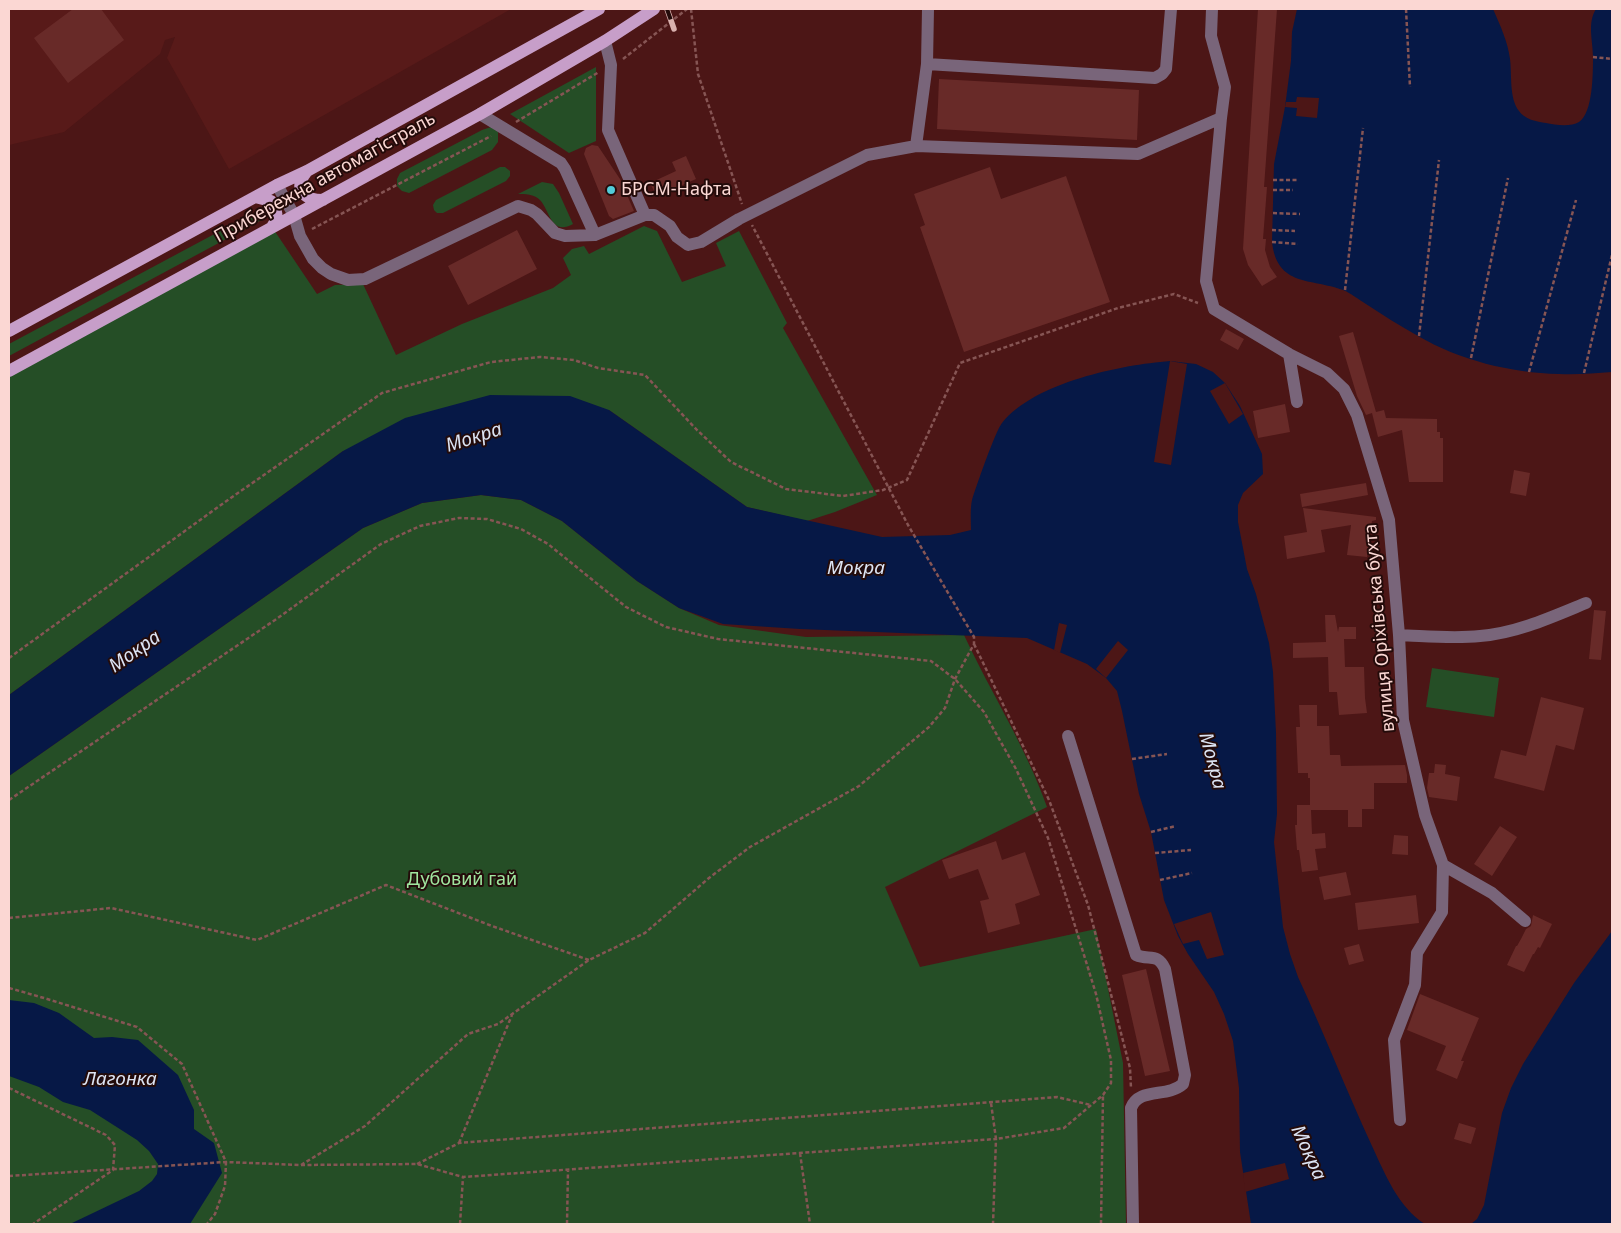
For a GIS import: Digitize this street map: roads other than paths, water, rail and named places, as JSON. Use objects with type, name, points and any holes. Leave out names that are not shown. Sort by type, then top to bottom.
[{"type":"main road","name":"Прибережна автомагістраль","points":[[9,331],[277,185],[307,171],[599,9]]},
{"type":"main road","name":"Прибережна автомагістраль","points":[[9,370],[480,114],[606,41],[654,9]]},
{"type":"main road","points":[[307,171],[301,178],[300,187],[305,195],[313,200],[323,200]]},
{"type":"main road","points":[[256,197],[271,201],[277,210],[276,221],[272,227]]},
{"type":"street","points":[[916,146],[927,64],[928,9]]},
{"type":"street","points":[[927,64],[1155,78],[1166,69],[1171,9]]},
{"type":"street","points":[[277,185],[294,215],[300,236],[313,259],[331,274],[348,280],[365,279],[518,206],[531,210],[555,233],[565,236],[595,235],[645,215],[654,215],[670,226],[677,238],[688,245],[702,242],[747,215],[867,155],[916,146],[1138,154],[1221,118],[1225,87],[1212,36],[1212,9]]},
{"type":"street","points":[[606,41],[611,65],[608,130],[645,215]]},
{"type":"street","points":[[480,114],[561,164],[595,235]]},
{"type":"street","name":"вулиця Оріхівська бухта","points":[[1221,118],[1206,281],[1214,309],[1289,354],[1327,374],[1344,389],[1357,415],[1389,520],[1400,635],[1403,720],[1425,815],[1442,865],[1442,912],[1417,953],[1415,985],[1394,1040],[1400,1120]]},
{"type":"street","points":[[1289,354],[1297,402]]},
{"type":"street","points":[[1400,635],[1481,636],[1526,627],[1586,604]]},
{"type":"street","points":[[1068,736],[1136,955],[1153,957],[1161,962],[1164,970],[1185,1075],[1184,1084],[1176,1090],[1142,1095],[1134,1102],[1131,1108],[1133,1224]]},
{"type":"street","points":[[1442,865],[1492,893],[1525,921]]},
{"type":"water","points":[[1297,9],[1493,9],[1507,46],[1510,59],[1512,93],[1519,111],[1527,118],[1535,121],[1572,125],[1584,117],[1590,102],[1593,73],[1591,32],[1593,14],[1596,9],[1612,9],[1612,372],[1541,373],[1486,364],[1451,352],[1418,336],[1346,291],[1297,278],[1288,274],[1281,267],[1275,256],[1272,242],[1274,164],[1285,107],[1291,61],[1292,32]]},
{"type":"water","name":"Мокра","points":[[1170,361],[1196,364],[1213,372],[1225,383],[1240,406],[1262,454],[1263,474],[1243,493],[1238,505],[1238,522],[1247,569],[1256,594],[1269,643],[1273,672],[1277,814],[1274,842],[1283,927],[1298,977],[1382,1168],[1393,1189],[1407,1209],[1425,1224],[1251,1224],[1240,1152],[1239,1088],[1233,1041],[1214,992],[1178,936],[1164,900],[1151,832],[1139,794],[1117,691],[1106,678],[1087,664],[1027,638],[723,624],[679,608],[637,581],[562,521],[521,500],[481,495],[422,503],[363,528],[9,776],[9,695],[343,451],[405,418],[490,395],[570,396],[609,410],[747,507],[882,537],[950,535],[971,530],[972,500],[986,460],[1002,423],[1017,409],[1057,386],[1080,378],[1128,367]]},
{"type":"water","points":[[1612,931],[1612,1224],[1471,1224],[1477,1219],[1484,1205],[1502,1113],[1511,1088],[1523,1064],[1574,983]]},
{"type":"water","name":"Лагонка","points":[[9,1000],[34,1003],[59,1013],[94,1038],[112,1037],[138,1040],[178,1075],[194,1110],[194,1129],[214,1143],[222,1173],[190,1224],[70,1224],[139,1191],[152,1181],[157,1174],[158,1164],[149,1151],[137,1140],[90,1110],[63,1102],[39,1087],[9,1076]]},
{"type":"railway","points":[[667,9],[674,29]]},
{"type":"place","name":"БРСМ-Нафта","points":[[611,190]]},
{"type":"park label","name":"Дубовий гай","points":[[462,880]]}]
